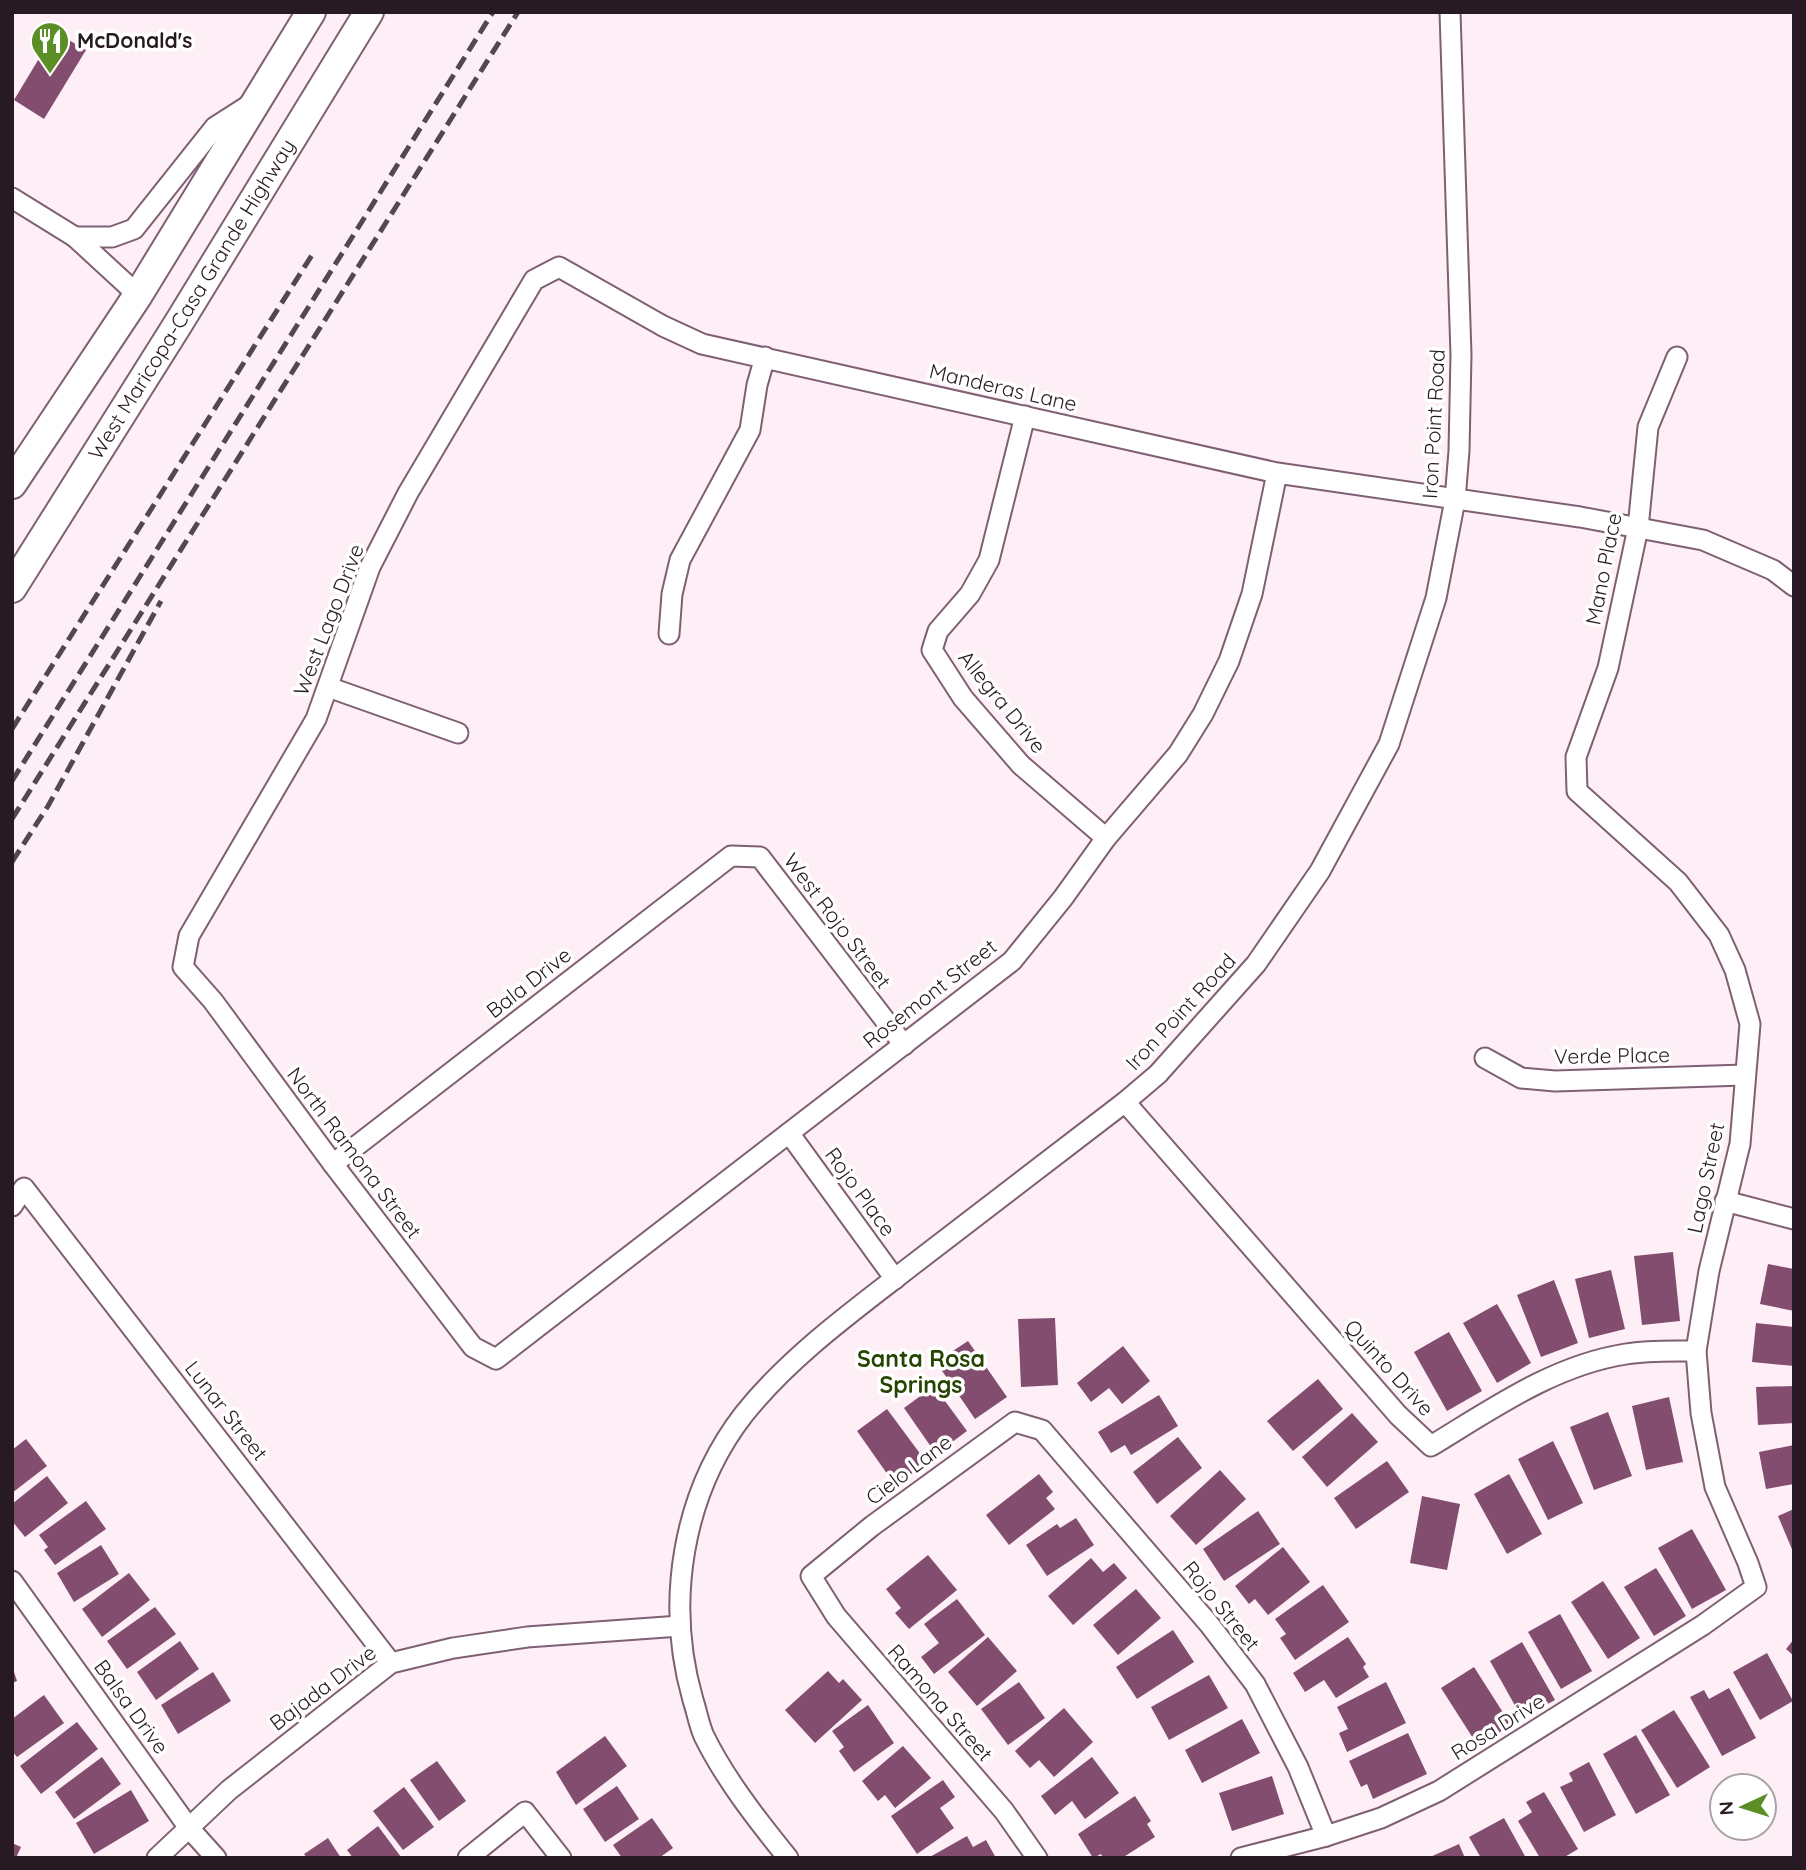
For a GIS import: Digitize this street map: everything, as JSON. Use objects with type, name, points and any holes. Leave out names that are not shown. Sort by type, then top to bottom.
[{"type":"main road","points":[[12,484],[138,295],[311,12]]},
{"type":"main road","name":"West Maricopa-Casa Grande Highway","points":[[12,588],[369,12]]},
{"type":"street","name":"Iron Point Road","points":[[788,1858],[728,1775],[704,1734],[687,1678],[680,1626],[685,1544],[706,1474],[744,1415],[782,1372],[895,1279],[1158,1074],[1256,964],[1320,871],[1388,744],[1436,598],[1455,499],[1461,355],[1450,12]]},
{"type":"street","points":[[75,237],[111,237],[134,229],[215,127],[257,100]]},
{"type":"street","points":[[12,198],[75,237],[138,295]]},
{"type":"street","name":"Manderas Lane","points":[[559,267],[663,326],[702,344],[1277,473],[1580,517],[1703,540],[1773,570],[1794,586]]},
{"type":"street","name":"West Lago Drive","points":[[183,967],[189,936],[316,719],[370,567],[408,493],[534,280],[559,267]]},
{"type":"street","points":[[670,634],[672,594],[680,560],[750,430],[757,385],[765,357]]},
{"type":"street","name":"Mano Place","points":[[1577,790],[1576,757],[1608,668],[1638,528],[1648,426],[1677,357]]},
{"type":"street","name":"Allegra Drive","points":[[1025,416],[989,560],[970,594],[938,631],[932,650],[963,698],[1021,765],[1106,838]]},
{"type":"street","name":"Rosemont Street","points":[[496,1359],[1012,961],[1063,898],[1106,838],[1178,754],[1203,714],[1229,661],[1252,593],[1277,473]]},
{"type":"street","points":[[328,687],[458,733]]},
{"type":"street","name":"Lago Street","points":[[1577,790],[1678,882],[1719,935],[1735,970],[1750,1024],[1740,1144],[1709,1271],[1696,1351],[1700,1413],[1715,1487],[1756,1587]]},
{"type":"street","name":"Bala Drive","points":[[332,1164],[732,856],[760,857]]},
{"type":"street","name":"West Rojo Street","points":[[760,857],[904,1045]]},
{"type":"street","name":"North Ramona Street","points":[[183,967],[213,1000],[332,1164],[472,1347],[496,1359]]},
{"type":"street","name":"Verde Place","points":[[1485,1058],[1521,1078],[1555,1081],[1745,1075]]},
{"type":"street","name":"Quinto Drive","points":[[1125,1102],[1398,1415],[1431,1446],[1520,1392],[1589,1363],[1625,1354],[1696,1351]]},
{"type":"street","name":"Rojo Place","points":[[789,1133],[895,1279]]},
{"type":"street","name":"Lunar Street","points":[[12,1206],[24,1188],[391,1663]]},
{"type":"street","points":[[1725,1201],[1794,1219]]},
{"type":"street","name":"Cielo Lane","points":[[811,1576],[872,1526],[1015,1422],[1042,1430]]},
{"type":"street","name":"Rojo Street","points":[[1042,1430],[1209,1624],[1255,1684],[1298,1767],[1326,1836]]},
{"type":"street","name":"Ramona Street","points":[[811,1576],[836,1616],[1004,1811],[1037,1858]]},
{"type":"street","name":"Balsa Drive","points":[[12,1581],[189,1828],[216,1858]]},
{"type":"street","name":"Rosa Drive","points":[[1241,1858],[1326,1836],[1381,1818],[1439,1791],[1703,1625],[1756,1587]]},
{"type":"street","name":"Bajada Drive","points":[[157,1858],[229,1790],[391,1663],[453,1648],[527,1637],[680,1626]]},
{"type":"street","points":[[468,1858],[525,1812],[561,1858]]},
{"type":"building","name":"McDonald's","points":[[55,32],[86,50],[44,119],[14,100]]},
{"type":"building","points":[[1673,1252],[1680,1321],[1642,1325],[1634,1256]]},
{"type":"building","points":[[1768,1264],[1794,1269],[1794,1311],[1760,1304]]},
{"type":"building","points":[[1611,1270],[1625,1329],[1589,1338],[1575,1279]]},
{"type":"building","points":[[1554,1280],[1578,1343],[1541,1357],[1517,1295]]},
{"type":"building","points":[[1497,1304],[1531,1363],[1497,1383],[1463,1323]]},
{"type":"building","points":[[1055,1318],[1058,1385],[1021,1387],[1018,1319]]},
{"type":"building","points":[[1756,1323],[1794,1327],[1794,1366],[1752,1362]]},
{"type":"building","points":[[1449,1332],[1482,1391],[1447,1411],[1414,1352]]},
{"type":"building","points":[[968,1341],[1007,1397],[975,1419],[936,1362]]},
{"type":"building","points":[[1123,1346],[1150,1381],[1122,1404],[1109,1388],[1091,1402],[1077,1383]]},
{"type":"building","points":[[1318,1379],[1343,1409],[1293,1451],[1267,1421]]},
{"type":"building","points":[[934,1386],[967,1431],[936,1454],[904,1408]]},
{"type":"building","points":[[1794,1386],[1794,1423],[1758,1425],[1756,1387]]},
{"type":"building","points":[[1159,1395],[1178,1426],[1131,1455],[1125,1445],[1111,1453],[1098,1432]]},
{"type":"building","points":[[1669,1397],[1683,1462],[1646,1470],[1632,1406]]},
{"type":"building","points":[[887,1409],[927,1463],[895,1485],[857,1431]]},
{"type":"building","points":[[1608,1412],[1632,1476],[1594,1490],[1570,1427]]},
{"type":"building","points":[[1352,1413],[1378,1442],[1327,1487],[1302,1457]]},
{"type":"building","points":[[1178,1437],[1202,1468],[1157,1504],[1133,1472]]},
{"type":"building","points":[[26,1439],[47,1466],[12,1493],[12,1450]]},
{"type":"building","points":[[1553,1441],[1583,1503],[1548,1520],[1518,1459]]},
{"type":"building","points":[[1794,1445],[1794,1484],[1766,1489],[1759,1452]]},
{"type":"building","points":[[1387,1461],[1409,1492],[1356,1529],[1334,1498]]},
{"type":"building","points":[[1220,1470],[1246,1499],[1196,1545],[1170,1516]]},
{"type":"building","points":[[1039,1474],[1053,1492],[1046,1498],[1055,1509],[1009,1545],[986,1515]]},
{"type":"building","points":[[1509,1474],[1542,1534],[1507,1554],[1474,1494]]},
{"type":"building","points":[[47,1476],[68,1503],[25,1537],[12,1521],[12,1504]]},
{"type":"building","points":[[1422,1496],[1460,1504],[1447,1570],[1410,1563]]},
{"type":"building","points":[[86,1501],[106,1529],[55,1565],[44,1550],[48,1547],[39,1535]]},
{"type":"building","points":[[1794,1509],[1794,1554],[1778,1516]]},
{"type":"building","points":[[1258,1511],[1280,1544],[1224,1581],[1203,1549]]},
{"type":"building","points":[[1076,1518],[1094,1545],[1047,1576],[1026,1545],[1057,1524],[1060,1528]]},
{"type":"building","points":[[1692,1529],[1726,1590],[1692,1609],[1658,1548]]},
{"type":"building","points":[[101,1545],[119,1574],[74,1602],[57,1573]]},
{"type":"building","points":[[1283,1547],[1310,1582],[1268,1615],[1255,1599],[1249,1604],[1235,1586]]},
{"type":"building","points":[[928,1555],[957,1590],[909,1629],[895,1613],[901,1608],[886,1589]]},
{"type":"building","points":[[1091,1558],[1103,1572],[1114,1563],[1127,1578],[1073,1625],[1048,1596]]},
{"type":"building","points":[[1656,1568],[1686,1616],[1654,1636],[1624,1587]]},
{"type":"building","points":[[129,1573],[150,1600],[102,1637],[82,1609]]},
{"type":"building","points":[[1603,1581],[1640,1638],[1608,1659],[1571,1602]]},
{"type":"building","points":[[1323,1585],[1349,1622],[1295,1660],[1280,1638],[1286,1634],[1275,1619]]},
{"type":"building","points":[[1136,1589],[1161,1618],[1118,1655],[1093,1625]]},
{"type":"building","points":[[957,1599],[985,1635],[934,1674],[921,1657],[939,1643],[924,1624]]},
{"type":"building","points":[[155,1607],[176,1634],[127,1669],[107,1641]]},
{"type":"building","points":[[1560,1614],[1592,1671],[1561,1689],[1528,1632]]},
{"type":"building","points":[[1173,1630],[1194,1662],[1137,1699],[1116,1667]]},
{"type":"building","points":[[988,1637],[1017,1671],[977,1706],[948,1672]]},
{"type":"building","points":[[1348,1637],[1366,1664],[1363,1667],[1369,1677],[1336,1698],[1324,1680],[1305,1692],[1293,1673]]},
{"type":"building","points":[[1794,1639],[1794,1656],[1786,1649]]},
{"type":"building","points":[[180,1641],[199,1669],[156,1700],[137,1672]]},
{"type":"building","points":[[1522,1642],[1555,1700],[1522,1718],[1490,1661]]},
{"type":"building","points":[[1767,1653],[1793,1701],[1760,1720],[1733,1672]]},
{"type":"building","points":[[12,1666],[17,1681],[12,1683]]},
{"type":"building","points":[[1474,1667],[1511,1725],[1478,1746],[1441,1688]]},
{"type":"building","points":[[828,1671],[839,1683],[843,1679],[862,1700],[815,1743],[785,1710]]},
{"type":"building","points":[[213,1672],[231,1701],[178,1734],[161,1705]]},
{"type":"building","points":[[1209,1675],[1228,1708],[1169,1740],[1151,1707]]},
{"type":"building","points":[[1019,1682],[1045,1718],[1008,1745],[981,1709]]},
{"type":"building","points":[[1386,1682],[1406,1723],[1347,1752],[1339,1733],[1348,1729],[1337,1707]]},
{"type":"building","points":[[1729,1688],[1756,1738],[1722,1756],[1690,1697],[1704,1690],[1709,1699]]},
{"type":"building","points":[[44,1695],[64,1723],[17,1757],[12,1751],[12,1719]]},
{"type":"building","points":[[868,1705],[894,1743],[854,1772],[839,1751],[844,1747],[832,1731]]},
{"type":"building","points":[[1064,1708],[1093,1742],[1054,1777],[1039,1760],[1030,1768],[1015,1751]]},
{"type":"building","points":[[1674,1710],[1710,1767],[1677,1788],[1641,1730]]},
{"type":"building","points":[[1242,1719],[1260,1753],[1202,1783],[1185,1750]]},
{"type":"building","points":[[77,1722],[98,1749],[41,1794],[20,1766]]},
{"type":"building","points":[[1408,1733],[1427,1774],[1373,1799],[1367,1784],[1361,1787],[1349,1761]]},
{"type":"building","points":[[1636,1735],[1670,1795],[1636,1814],[1603,1754]]},
{"type":"building","points":[[605,1736],[627,1766],[576,1805],[556,1772]]},
{"type":"building","points":[[903,1746],[931,1778],[895,1808],[885,1795],[878,1801],[862,1781]]},
{"type":"building","points":[[102,1757],[121,1784],[74,1819],[55,1792]]},
{"type":"building","points":[[1092,1757],[1119,1793],[1085,1819],[1072,1801],[1055,1815],[1041,1796]]},
{"type":"building","points":[[437,1761],[466,1801],[439,1821],[410,1780]]},
{"type":"building","points":[[1589,1762],[1616,1815],[1584,1832],[1560,1787],[1573,1781],[1569,1773]]},
{"type":"building","points":[[1272,1776],[1284,1814],[1232,1831],[1219,1793]]},
{"type":"building","points":[[943,1780],[955,1797],[940,1808],[954,1828],[917,1854],[891,1816]]},
{"type":"building","points":[[617,1786],[639,1819],[605,1842],[583,1809]]},
{"type":"building","points":[[404,1787],[434,1827],[403,1850],[373,1811]]},
{"type":"building","points":[[131,1790],[149,1821],[94,1854],[76,1823]]},
{"type":"building","points":[[1544,1792],[1578,1849],[1563,1858],[1540,1858],[1518,1821],[1532,1812],[1526,1802]]},
{"type":"building","points":[[1135,1796],[1151,1821],[1147,1824],[1155,1837],[1122,1858],[1103,1858],[1101,1854],[1093,1858],[1078,1834]]},
{"type":"building","points":[[652,1818],[673,1848],[659,1858],[622,1858],[613,1845]]},
{"type":"building","points":[[1504,1818],[1526,1858],[1481,1858],[1469,1837]]},
{"type":"building","points":[[378,1826],[401,1857],[353,1858],[347,1850]]},
{"type":"building","points":[[967,1836],[973,1847],[986,1840],[996,1858],[928,1858]]},
{"type":"building","points":[[328,1838],[341,1858],[307,1858],[304,1854]]},
{"type":"building","points":[[12,1843],[21,1847],[16,1858],[12,1858]]},
{"type":"building","points":[[1459,1844],[1465,1858],[1428,1858]]},
{"type":"railway","points":[[12,781],[493,12]]},
{"type":"railway","points":[[12,819],[518,12]]},
{"type":"railway","points":[[12,729],[312,255]]},
{"type":"railway","points":[[12,862],[48,806],[161,601]]},
{"type":"place","name":"McDonald's","points":[[50,75]]},
{"type":"district","name":"Santa Rosa Springs","points":[[921,1372]]}]
